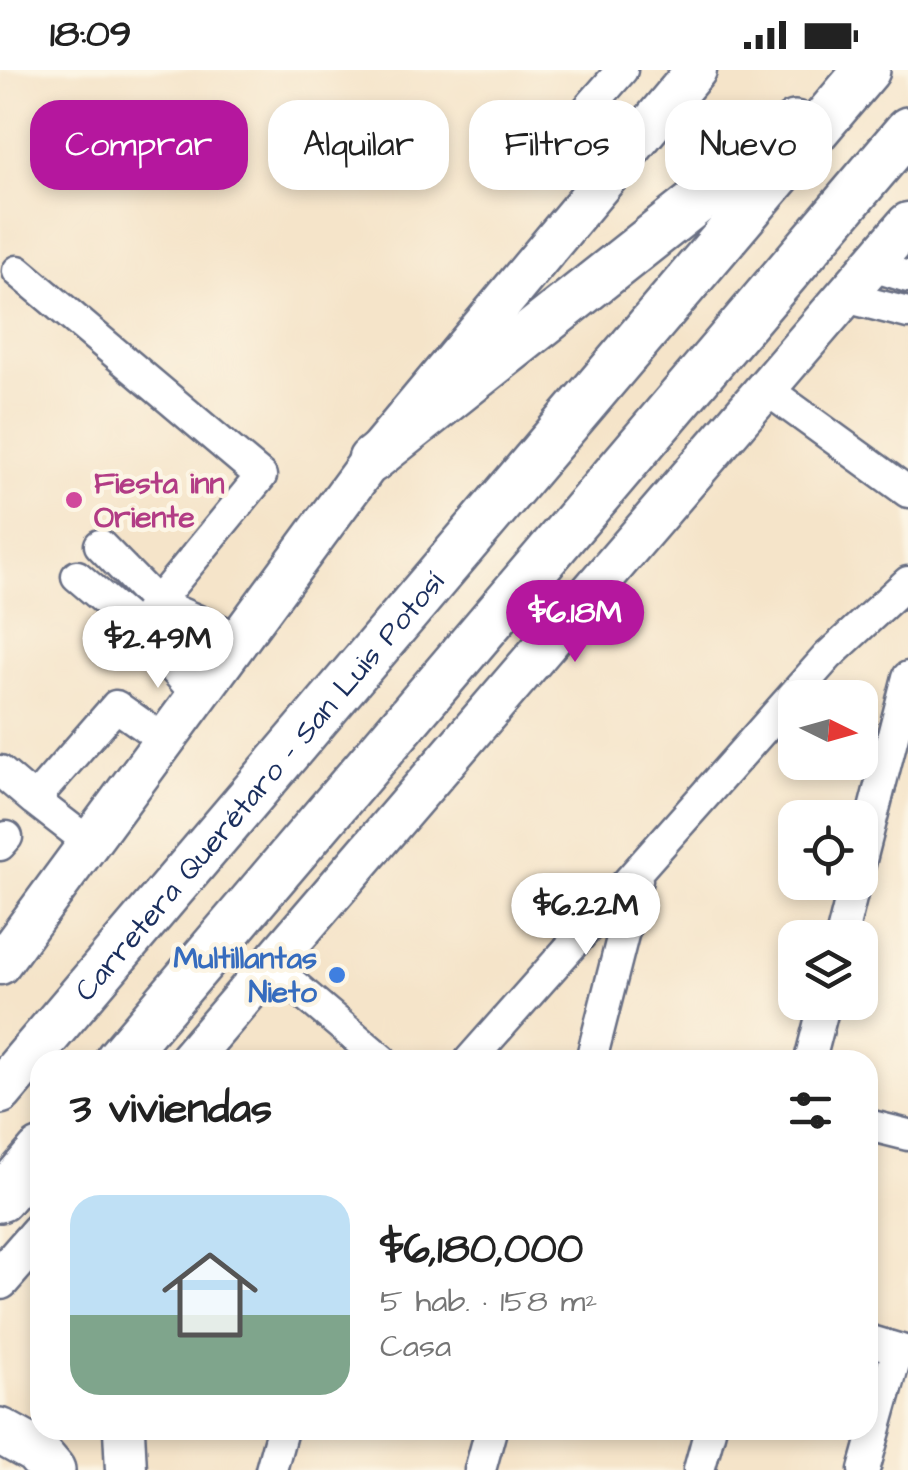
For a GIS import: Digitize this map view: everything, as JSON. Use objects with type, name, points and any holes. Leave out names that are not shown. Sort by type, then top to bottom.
[{"type":"highway","points":[[371,460],[865,70]]},
{"type":"highway","name":"Carretera Querétaro - San Luis Potosí","points":[[35,1050],[865,70]]},
{"type":"highway","points":[[126,1050],[908,130]]},
{"type":"highway","name":"Carretera Querétaro - San Luis Potosí","points":[[0,1091],[30,1056]]},
{"type":"highway","points":[[0,1198],[30,1164]]},
{"type":"highway","points":[[0,1430],[36,1451],[52,1470]]},
{"type":"main road","points":[[3,950],[198,696],[371,460],[696,70]]},
{"type":"main road","points":[[198,1050],[845,297],[890,271],[908,224]]},
{"type":"main road","points":[[0,1279],[30,1244]]},
{"type":"main road","points":[[124,1440],[126,1470]]},
{"type":"street","points":[[596,100],[622,70]]},
{"type":"street","points":[[18,271],[261,476],[137,627]]},
{"type":"street","points":[[845,297],[908,314]]},
{"type":"street","points":[[766,389],[908,492]]},
{"type":"street","points":[[100,546],[157,602],[238,638]]},
{"type":"street","points":[[78,576],[137,627],[198,696]]},
{"type":"street","points":[[479,1050],[828,656],[908,582]]},
{"type":"street","points":[[876,800],[908,677]]},
{"type":"street","points":[[34,800],[116,706],[164,740]]},
{"type":"street","points":[[0,772],[87,841]]},
{"type":"street","points":[[594,1050],[639,872]]},
{"type":"street","points":[[270,965],[370,1050]]},
{"type":"street","points":[[812,1050],[820,1020]]},
{"type":"street","points":[[878,1127],[908,1135]]},
{"type":"street","points":[[878,1343],[903,1350],[878,1427]]},
{"type":"street","points":[[271,1470],[279,1440]]},
{"type":"street","points":[[480,1470],[488,1440]]},
{"type":"street","points":[[700,1470],[708,1440]]},
{"type":"street","points":[[864,1470],[874,1440]]},
{"type":"place","name":"Fiesta inn Oriente","points":[[74,500]]},
{"type":"place","name":"Multillantas Nieto","points":[[337,975]]}]
